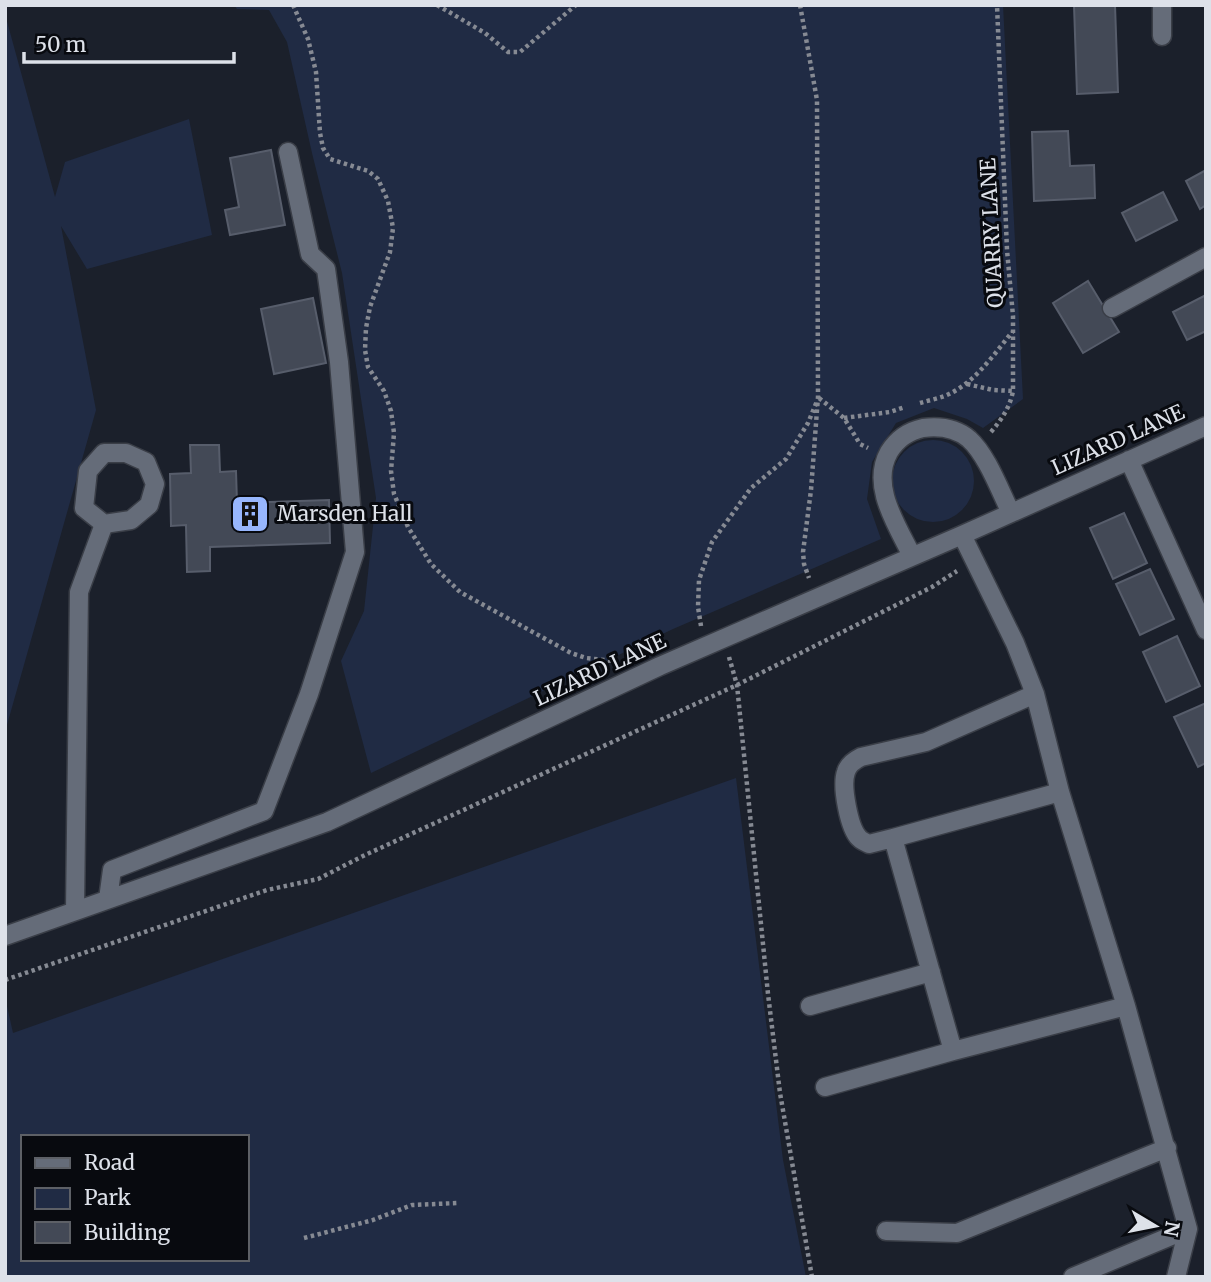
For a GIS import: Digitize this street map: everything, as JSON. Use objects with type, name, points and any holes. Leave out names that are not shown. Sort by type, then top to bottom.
[{"type":"street","points":[[1162,36],[1163,5]]},
{"type":"street","points":[[108,899],[112,870],[264,811],[309,694],[355,552],[339,362],[326,269],[310,254],[288,152]]},
{"type":"street","points":[[1112,307],[1206,257]]},
{"type":"street","name":"LIZARD LANE","points":[[5,936],[327,822],[660,666],[1206,426]]},
{"type":"street","points":[[912,556],[888,507],[883,491],[883,471],[886,457],[893,445],[917,429],[946,428],[970,440],[1011,513]]},
{"type":"street","points":[[104,453],[126,453],[146,462],[155,484],[149,505],[131,520],[103,524],[84,508],[88,471],[104,453]]},
{"type":"street","points":[[1129,460],[1206,630]]},
{"type":"street","points":[[75,910],[79,592],[103,524]]},
{"type":"street","points":[[962,535],[1016,643],[1035,694],[1060,792],[1167,1148],[1188,1229],[1176,1277]]},
{"type":"street","points":[[1035,694],[926,742],[854,760],[846,771],[845,783],[851,824],[859,839],[869,844],[1060,792]]},
{"type":"street","points":[[893,838],[953,1051]]},
{"type":"street","points":[[810,1006],[931,972]]},
{"type":"street","points":[[825,1087],[1126,1006]]},
{"type":"street","points":[[886,1231],[957,1233],[1167,1148]]},
{"type":"street","points":[[1073,1277],[1188,1229]]},
{"type":"path","points":[[293,5],[308,39],[316,72],[323,148],[330,159],[368,171],[378,180],[388,201],[393,228],[390,252],[370,307],[365,350],[368,367],[384,391],[391,411],[394,433],[391,471],[394,494],[408,527],[431,565],[460,592],[571,653],[586,658],[660,666]]},
{"type":"path","points":[[437,5],[485,33],[508,52],[520,52],[576,5]]},
{"type":"path","points":[[800,5],[817,100],[818,397],[803,552],[804,564],[817,598]]},
{"type":"path","name":"QUARRY LANE","points":[[978,450],[1004,416],[1013,390],[1013,331],[997,5]]},
{"type":"path","points":[[844,418],[890,412],[951,393],[967,384],[1013,331]]},
{"type":"path","points":[[967,384],[993,390],[1013,390]]},
{"type":"path","points":[[818,397],[844,418],[860,444],[886,457]]},
{"type":"path","points":[[704,647],[698,607],[699,580],[712,542],[751,488],[786,459],[807,423],[818,397]]},
{"type":"path","points":[[5,980],[267,890],[318,879],[737,685],[932,587],[974,559]]},
{"type":"path","points":[[737,685],[780,1093],[812,1277]]},
{"type":"path","points":[[304,1238],[373,1220],[412,1205],[458,1203]]},
{"type":"green space","points":[[234,5],[1003,5],[1023,399],[983,428],[967,419],[934,408],[896,423],[872,462],[867,499],[881,539],[673,629],[371,773],[341,661],[364,611],[376,498],[342,273],[287,42],[269,10],[237,9]]},
{"type":"green space","points":[[5,14],[55,197],[65,162],[189,119],[212,235],[87,269],[61,226],[96,410],[5,732]]},
{"type":"green space","points":[[933,440],[949,443],[962,452],[971,465],[974,481],[971,497],[962,510],[949,519],[933,522],[917,519],[904,510],[895,497],[892,481],[895,465],[904,452],[917,443]]},
{"type":"green space","points":[[736,778],[783,1160],[806,1277],[5,1277],[5,997],[13,1033]]},
{"type":"building","points":[[1074,5],[1115,5],[1118,92],[1077,94]]},
{"type":"building","points":[[1068,131],[1070,166],[1094,165],[1095,198],[1034,201],[1032,132]]},
{"type":"building","points":[[271,150],[285,225],[230,235],[225,210],[239,207],[230,158]]},
{"type":"building","points":[[1206,170],[1206,205],[1200,209],[1186,181]]},
{"type":"building","points":[[1163,192],[1177,220],[1136,241],[1122,213]]},
{"type":"building","points":[[1088,281],[1119,332],[1083,353],[1053,303]]},
{"type":"building","points":[[1206,295],[1206,331],[1187,340],[1173,312]]},
{"type":"building","points":[[313,298],[326,363],[274,374],[261,309]]},
{"type":"building","name":"Marsden Hall","points":[[190,445],[219,445],[220,472],[236,471],[237,503],[329,500],[330,543],[210,547],[210,571],[187,572],[186,525],[171,526],[170,474],[191,473]]},
{"type":"building","points":[[1124,513],[1147,563],[1113,579],[1090,528]]},
{"type":"building","points":[[1150,569],[1174,619],[1140,635],[1116,584]]},
{"type":"building","points":[[1177,636],[1200,686],[1166,702],[1143,652]]},
{"type":"building","points":[[1206,703],[1206,763],[1198,767],[1174,717]]},
{"type":"place","name":"Marsden Hall","points":[[250,514]]}]
